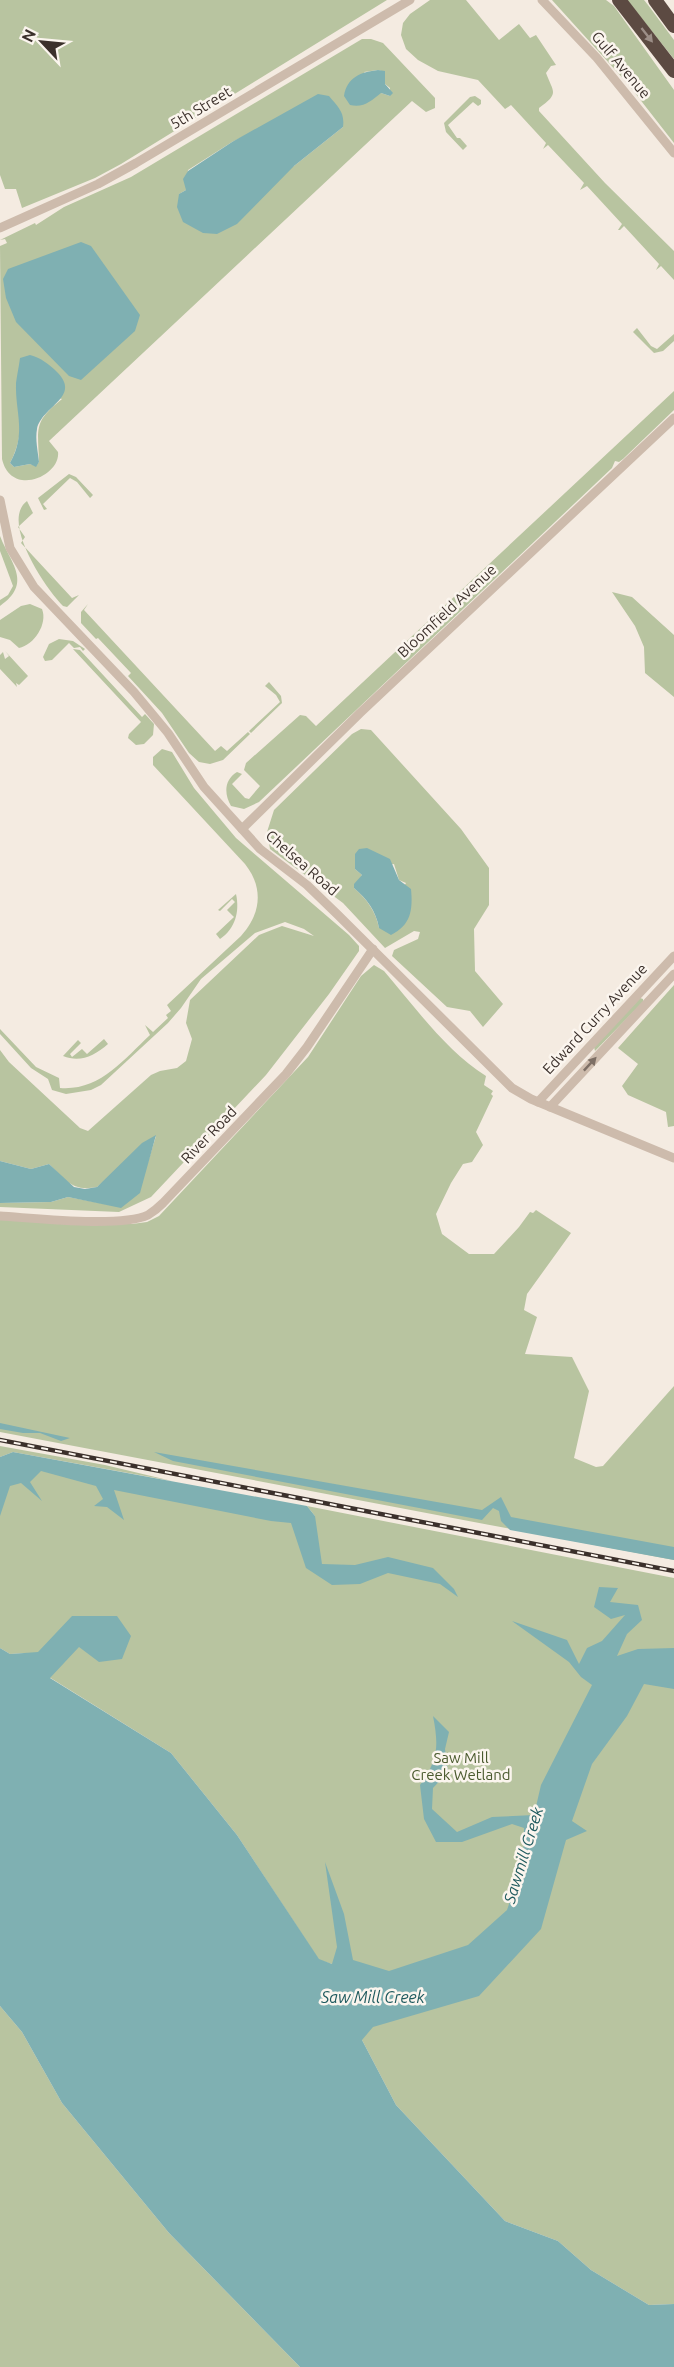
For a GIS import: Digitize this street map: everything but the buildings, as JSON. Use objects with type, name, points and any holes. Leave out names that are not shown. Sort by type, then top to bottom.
[{"type":"highway","points":[[619,0],[674,71]]},
{"type":"highway","points":[[655,0],[674,26]]},
{"type":"street","name":"5th Street","points":[[0,228],[98,184],[136,163],[410,0]]},
{"type":"street","name":"Gulf Avenue","points":[[542,0],[597,58],[674,153]]},
{"type":"street","name":"Bloomfield Avenue","points":[[242,829],[360,713],[674,418]]},
{"type":"street","name":"Chelsea Road","points":[[0,500],[10,548],[34,587],[134,692],[168,733],[204,787],[260,849],[307,885],[512,1088],[538,1102],[674,1158]]},
{"type":"street","name":"River Road","points":[[0,1216],[108,1221],[149,1215],[171,1196],[286,1074],[308,1047],[373,949]]},
{"type":"street","name":"Edward Curry Avenue","points":[[538,1102],[674,956]]},
{"type":"street","name":"Edward Curry Avenue","points":[[550,1107],[674,974]]},
{"type":"street","points":[[643,989],[652,997]]},
{"type":"green space","points":[[0,0],[387,0],[121,164],[95,178],[22,208],[16,189],[5,189],[0,175]]},
{"type":"green space","points":[[430,0],[466,0],[499,40],[519,24],[530,38],[536,35],[556,65],[551,66],[546,73],[552,88],[552,95],[539,108],[539,111],[605,183],[674,251],[674,280],[661,266],[656,270],[659,264],[624,226],[618,230],[622,224],[587,186],[580,190],[584,183],[548,145],[543,149],[546,143],[511,105],[505,109],[478,80],[438,71],[418,60],[406,49],[401,35],[403,23],[410,14]]},
{"type":"green space","points":[[552,0],[606,0],[614,6],[674,90],[674,143],[628,84]]},
{"type":"green space","points":[[627,0],[644,0],[648,5],[674,40],[674,59]]},
{"type":"green space","points":[[362,39],[383,43],[435,98],[435,108],[426,112],[412,101],[49,441],[58,452],[57,461],[52,469],[34,479],[15,478],[7,471],[2,459],[0,246],[7,243],[5,239],[0,240],[35,223],[36,225],[64,207],[131,177]],"holes":[[[378,70],[385,72],[385,84],[390,88],[390,96],[381,93],[364,72]],[[343,127],[294,166],[179,194],[186,190],[188,170],[232,142],[253,132]],[[16,384],[62,399],[46,414],[39,426],[39,462],[36,466],[30,464],[14,467],[10,463],[18,443],[20,415]]]},
{"type":"green space","points":[[475,96],[481,100],[481,104],[478,106],[473,102],[448,125],[457,138],[460,138],[467,146],[463,150],[446,132],[444,123],[470,97]]},
{"type":"green space","points":[[637,328],[651,346],[657,349],[674,334],[674,341],[663,351],[654,353],[633,332]]},
{"type":"green space","points":[[674,391],[674,410],[623,459],[619,462],[615,461],[612,468],[259,802],[244,809],[231,806],[226,788],[233,775],[237,772],[242,774],[232,784],[245,798],[249,799],[260,786],[244,770],[246,763],[300,715],[306,716],[316,726]]},
{"type":"green space","points":[[69,474],[76,477],[93,495],[90,498],[77,482],[70,478],[43,504],[47,509],[44,510],[38,498]]},
{"type":"green space","points":[[27,501],[33,513],[19,526],[20,511]]},
{"type":"green space","points":[[0,536],[14,564],[17,581],[10,598],[0,606],[0,600],[8,595],[13,586],[0,551]]},
{"type":"green space","points":[[26,548],[72,598],[79,595],[67,607],[63,606],[46,585]]},
{"type":"green space","points":[[612,592],[632,597],[674,635],[674,697],[645,673],[644,647],[635,626]]},
{"type":"green space","points":[[30,604],[42,609],[43,621],[38,633],[30,643],[19,648],[10,640],[0,637],[0,620],[21,606]]},
{"type":"green space","points":[[88,604],[84,610],[215,751],[221,746],[227,751],[248,732],[250,734],[223,760],[210,764],[199,762],[189,753],[162,713],[128,676],[131,673],[81,623],[81,612]]},
{"type":"green space","points":[[59,639],[73,641],[85,649],[83,651],[80,647],[74,648],[69,643],[52,660],[45,661],[43,657],[49,644]]},
{"type":"green space","points":[[73,649],[80,650],[142,717],[145,714],[154,724],[153,735],[144,744],[136,745],[128,738],[141,722]]},
{"type":"green space","points":[[5,651],[28,676],[19,685],[16,683],[17,687],[0,669],[0,655],[3,652],[5,659],[9,656]]},
{"type":"green space","points":[[269,682],[281,696],[282,703],[251,733],[249,731],[280,702],[276,695],[265,686]]},
{"type":"green space","points":[[361,729],[371,730],[461,829],[489,868],[489,905],[474,929],[475,971],[503,1004],[483,1027],[470,1011],[447,1007],[392,956],[394,950],[418,939],[420,932],[414,931],[385,948],[343,903],[270,849],[267,832],[274,810],[352,734]],"holes":[[[394,864],[399,880],[406,883],[379,928],[370,906],[354,888],[362,875],[355,869]]]},
{"type":"green space","points":[[162,749],[172,752],[194,788],[236,838],[349,935],[359,946],[359,951],[329,994],[266,1075],[151,1197],[119,1212],[0,1207],[0,1203],[51,1202],[68,1197],[121,1207],[143,1178],[156,1136],[97,1187],[75,1186],[65,1180],[49,1164],[31,1169],[0,1161],[0,1050],[9,1062],[80,1128],[88,1131],[151,1075],[177,1068],[186,1061],[192,1039],[186,1023],[190,1000],[259,935],[282,926],[314,936],[304,929],[285,922],[255,933],[201,979],[168,1023],[101,1085],[91,1090],[66,1094],[52,1090],[48,1079],[31,1068],[0,1034],[0,1029],[36,1067],[59,1078],[60,1088],[74,1088],[99,1079],[120,1064],[150,1035],[145,1025],[153,1032],[168,1018],[166,1015],[171,1011],[167,1005],[248,928],[258,901],[251,873],[153,765],[153,757]]},
{"type":"green space","points":[[236,894],[235,920],[220,939],[216,934],[234,917],[227,910],[235,902],[232,899],[220,911],[218,910]]},
{"type":"green space","points":[[374,965],[384,971],[444,1041],[471,1066],[486,1076],[484,1085],[493,1091],[491,1094],[493,1096],[476,1132],[483,1145],[472,1162],[463,1164],[436,1214],[442,1234],[469,1254],[494,1254],[530,1212],[533,1213],[536,1210],[571,1233],[527,1294],[524,1310],[537,1317],[525,1354],[572,1357],[589,1391],[574,1458],[596,1467],[603,1466],[674,1386],[674,1560],[0,1432],[0,1219],[132,1224],[147,1222],[159,1216],[308,1057],[361,976]]},
{"type":"green space","points":[[674,985],[674,1126],[668,1127],[666,1112],[628,1095],[622,1086],[638,1064],[618,1048]]},
{"type":"green space","points":[[640,998],[643,1002],[595,1051],[594,1047]]},
{"type":"green space","points":[[104,1039],[108,1044],[92,1055],[75,1059],[63,1056],[78,1040],[81,1043],[70,1054],[72,1057],[82,1049],[87,1054]]},
{"type":"green space","points":[[0,1446],[105,1465],[172,1481],[13,1452],[0,1457]]},
{"type":"green space","name":"Saw Mill Creek Wetland","points":[[0,1457],[315,1516],[307,1506],[674,1578],[674,2304],[649,2305],[591,2270],[558,2241],[505,2221],[396,2105],[362,2040],[332,1964],[319,1960],[237,1835],[171,1753],[49,1677],[26,1653],[10,1654],[0,1648]]},
{"type":"green space","points":[[0,2006],[22,2032],[62,2103],[169,2233],[300,2367],[0,2367]]},
{"type":"water","points":[[378,70],[385,71],[385,84],[393,93],[390,96],[381,93],[363,105],[350,105],[344,96],[348,84],[361,74]]},
{"type":"water","points":[[318,94],[329,96],[338,107],[343,117],[343,127],[294,166],[237,224],[217,234],[203,233],[183,222],[177,207],[179,194],[186,190],[183,179],[188,171],[232,142]]},
{"type":"water","points":[[81,242],[91,246],[140,315],[135,331],[81,380],[69,376],[16,322],[6,298],[3,279],[8,269]]},
{"type":"water","points":[[30,355],[54,369],[64,381],[65,388],[63,395],[40,421],[37,429],[39,462],[36,467],[30,464],[14,467],[10,463],[18,442],[19,432],[16,380],[20,358]]},
{"type":"water","points":[[367,848],[390,859],[399,880],[411,889],[412,904],[407,922],[391,935],[379,928],[370,906],[354,888],[354,884],[362,875],[355,869],[355,854],[359,849]]},
{"type":"water","points":[[156,1135],[140,1193],[121,1208],[68,1197],[51,1202],[0,1203],[0,1161],[31,1169],[49,1164],[74,1187],[85,1189],[97,1187],[142,1143]]},
{"type":"water","points":[[0,1423],[70,1438],[61,1441],[40,1433],[0,1429]]},
{"type":"water","points":[[13,1452],[307,1506],[315,1516],[322,1564],[355,1565],[388,1557],[433,1568],[454,1589],[458,1597],[440,1584],[388,1573],[360,1584],[332,1585],[306,1568],[291,1523],[114,1490],[124,1520],[107,1507],[94,1506],[103,1499],[96,1486],[41,1471],[30,1482],[42,1501],[21,1483],[10,1486],[0,1516],[0,1457]]},
{"type":"water","points":[[154,1452],[482,1510],[501,1497],[511,1517],[674,1547],[674,1560],[510,1530],[501,1521],[499,1511],[493,1508],[482,1520],[173,1461]]},
{"type":"water","name":"Saw Mill Creek","points":[[599,1587],[618,1588],[610,1602],[638,1605],[642,1620],[627,1634],[617,1656],[638,1649],[674,1648],[674,1689],[644,1684],[627,1716],[592,1764],[572,1821],[587,1831],[566,1840],[541,1929],[479,1996],[373,2027],[362,2040],[396,2105],[505,2221],[558,2241],[591,2270],[649,2305],[674,2304],[674,2367],[300,2367],[169,2233],[62,2103],[22,2032],[0,2006],[0,1648],[10,1654],[38,1652],[72,1616],[117,1616],[131,1636],[122,1659],[99,1662],[79,1647],[50,1678],[171,1753],[237,1835],[319,1959],[332,1964],[337,1947],[325,1862],[344,1914],[353,1960],[389,1971],[468,1945],[507,1910],[523,1863],[524,1828],[512,1824],[462,1842],[436,1842],[424,1819],[420,1785],[436,1753],[433,1716],[449,1732],[445,1749],[448,1772],[433,1788],[432,1809],[457,1832],[492,1817],[534,1815],[541,1785],[592,1685],[581,1677],[569,1662],[512,1621],[567,1640],[579,1664],[587,1648],[602,1641],[625,1615],[611,1619],[594,1607]]},
{"type":"railway","points":[[0,1440],[674,1571]]},
{"type":"water label","name":"Sawmill Creek","points":[[523,1855]]}]
